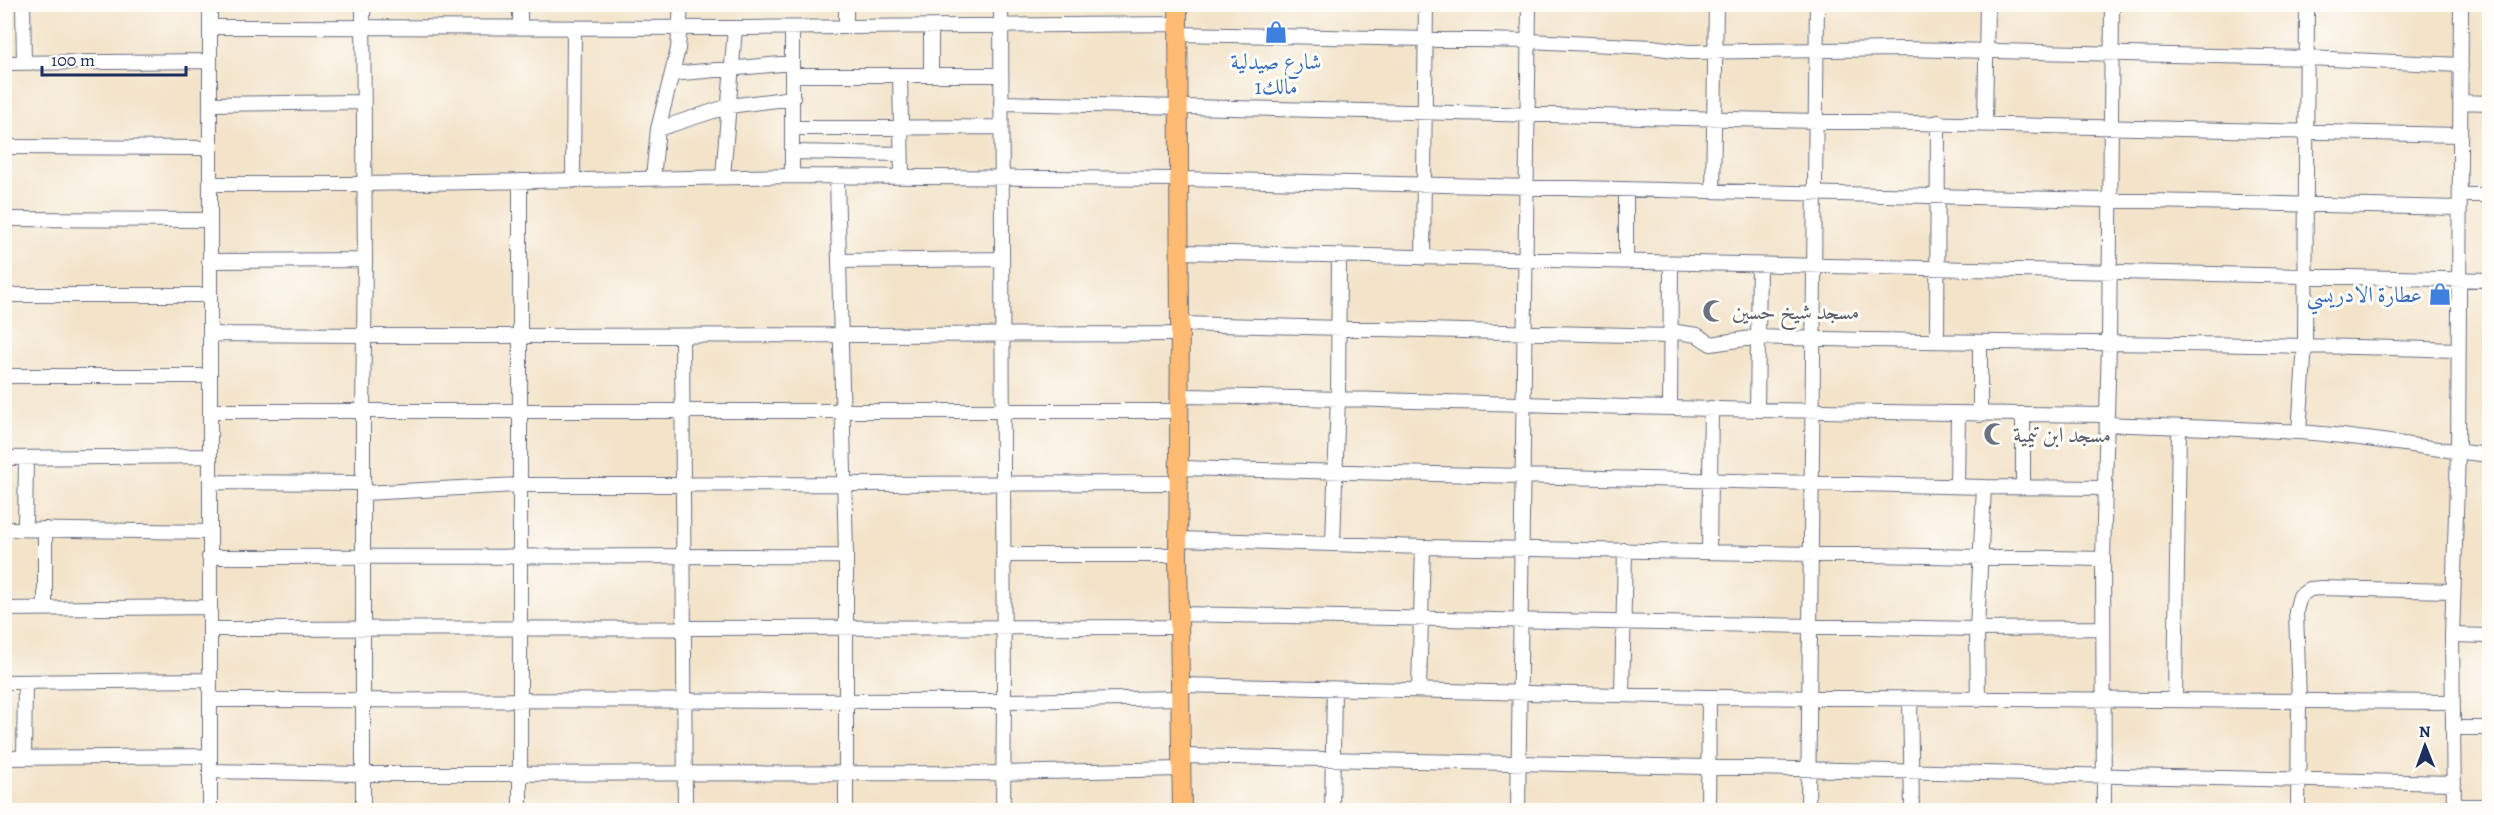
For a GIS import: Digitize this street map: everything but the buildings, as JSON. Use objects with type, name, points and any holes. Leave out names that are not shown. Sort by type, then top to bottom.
[{"type":"main road","points":[[1178,4],[1180,179],[1178,547],[1182,810]]},
{"type":"street","points":[[23,4],[24,63]]},
{"type":"street","points":[[210,4],[210,810]]},
{"type":"street","points":[[363,4],[362,102],[365,184],[363,810]]},
{"type":"street","points":[[520,4],[520,27]]},
{"type":"street","points":[[653,178],[658,129],[681,28],[681,4]]},
{"type":"street","points":[[846,4],[846,27]]},
{"type":"street","points":[[1001,4],[1003,810]]},
{"type":"street","points":[[1423,258],[1426,4]]},
{"type":"street","points":[[1518,810],[1529,4]]},
{"type":"street","points":[[1713,191],[1716,4]]},
{"type":"street","points":[[1808,810],[1809,554],[1817,4]]},
{"type":"street","points":[[1984,123],[1987,4]]},
{"type":"street","points":[[2104,810],[2102,628],[2109,343],[2112,4]]},
{"type":"street","points":[[2299,432],[2305,344],[2308,205],[2307,4]]},
{"type":"street","points":[[2461,4],[2458,452],[2452,591],[2454,808],[2490,806]]},
{"type":"street","points":[[210,27],[792,28],[1001,25],[1529,41],[1652,47],[1688,52],[1816,50],[2111,54],[2308,58],[2461,65]]},
{"type":"street","points":[[931,27],[932,75]]},
{"type":"street","points":[[573,181],[574,28]]},
{"type":"street","points":[[723,177],[735,28]]},
{"type":"street","points":[[792,28],[792,176]]},
{"type":"street","points":[[4,63],[210,61]]},
{"type":"street","points":[[672,74],[732,69],[793,69],[900,75],[1000,75]]},
{"type":"street","points":[[900,75],[902,176]]},
{"type":"street","points":[[658,129],[729,106],[793,98]]},
{"type":"street","points":[[210,104],[362,102]]},
{"type":"street","points":[[2460,102],[2490,103]]},
{"type":"street","points":[[1000,103],[2459,135]]},
{"type":"street","points":[[1937,340],[1938,122]]},
{"type":"street","points":[[793,128],[1001,127]]},
{"type":"street","points":[[4,147],[210,148]]},
{"type":"street","points":[[792,152],[902,154]]},
{"type":"street","points":[[837,176],[846,484],[846,810]]},
{"type":"street","points":[[210,184],[902,176],[1527,186],[2308,205],[2460,201],[2490,195]]},
{"type":"street","points":[[520,181],[520,810]]},
{"type":"street","points":[[1626,189],[1626,262]]},
{"type":"street","points":[[4,219],[210,220]]},
{"type":"street","points":[[1180,252],[2490,280]]},
{"type":"street","points":[[1333,543],[1338,398],[1339,256]]},
{"type":"street","points":[[838,261],[1002,259]]},
{"type":"street","points":[[209,261],[365,260]]},
{"type":"street","points":[[1670,407],[1671,264]]},
{"type":"street","points":[[1757,409],[1759,266]]},
{"type":"street","points":[[4,294],[210,295]]},
{"type":"street","points":[[210,334],[842,336],[1338,328],[1697,335],[1711,344],[1758,337],[1980,342],[2305,344],[2458,350]]},
{"type":"street","points":[[682,336],[685,810]]},
{"type":"street","points":[[1980,342],[1980,415]]},
{"type":"street","points":[[4,376],[210,376]]},
{"type":"street","points":[[210,411],[1003,410],[1338,398],[1958,415],[2023,414],[2107,419],[2180,428],[2299,432],[2389,441],[2490,455]]},
{"type":"street","points":[[1709,551],[1711,408]]},
{"type":"street","points":[[2023,414],[2023,486]]},
{"type":"street","points":[[1957,486],[1958,415]]},
{"type":"street","points":[[2175,700],[2180,428]]},
{"type":"street","points":[[4,458],[210,456]]},
{"type":"street","points":[[25,528],[26,459]]},
{"type":"street","points":[[210,482],[364,488],[519,485],[1003,484],[1178,475],[1336,471],[2104,488]]},
{"type":"street","points":[[1978,700],[1977,629],[1984,487]]},
{"type":"street","points":[[4,529],[209,532]]},
{"type":"street","points":[[45,529],[45,609]]},
{"type":"street","points":[[1003,555],[1333,543],[1423,547],[2103,559]]},
{"type":"street","points":[[1419,690],[1423,547]]},
{"type":"street","points":[[1622,695],[1625,550]]},
{"type":"street","points":[[209,557],[846,556]]},
{"type":"street","points":[[2298,810],[2299,702],[2296,611],[2302,592],[2321,588],[2452,591]]},
{"type":"street","points":[[4,609],[210,607]]},
{"type":"street","points":[[210,629],[1003,627],[1179,620],[1421,618],[1977,629],[2102,628]]},
{"type":"street","points":[[2452,635],[2490,636]]},
{"type":"street","points":[[4,682],[210,680]]},
{"type":"street","points":[[24,758],[25,682]]},
{"type":"street","points":[[210,700],[1004,701],[1181,692],[1334,689],[1708,697],[2453,702]]},
{"type":"street","points":[[1332,810],[1334,689]]},
{"type":"street","points":[[1708,697],[1708,810]]},
{"type":"street","points":[[1910,698],[1912,810]]},
{"type":"street","points":[[2453,728],[2490,728]]},
{"type":"street","points":[[4,758],[210,756]]},
{"type":"street","points":[[211,771],[363,774],[1003,773],[1182,763],[1332,760],[2454,783]]},
{"type":"place","name":"شارع صيدلية مالك1","points":[[1276,32]]},
{"type":"place","name":"عطارة الادريسي","points":[[2440,294]]},
{"type":"place","name":"مسجد شيخ حسين","points":[[1714,311]]},
{"type":"place","name":"مسجد ابن تيمية","points":[[1995,434]]}]
